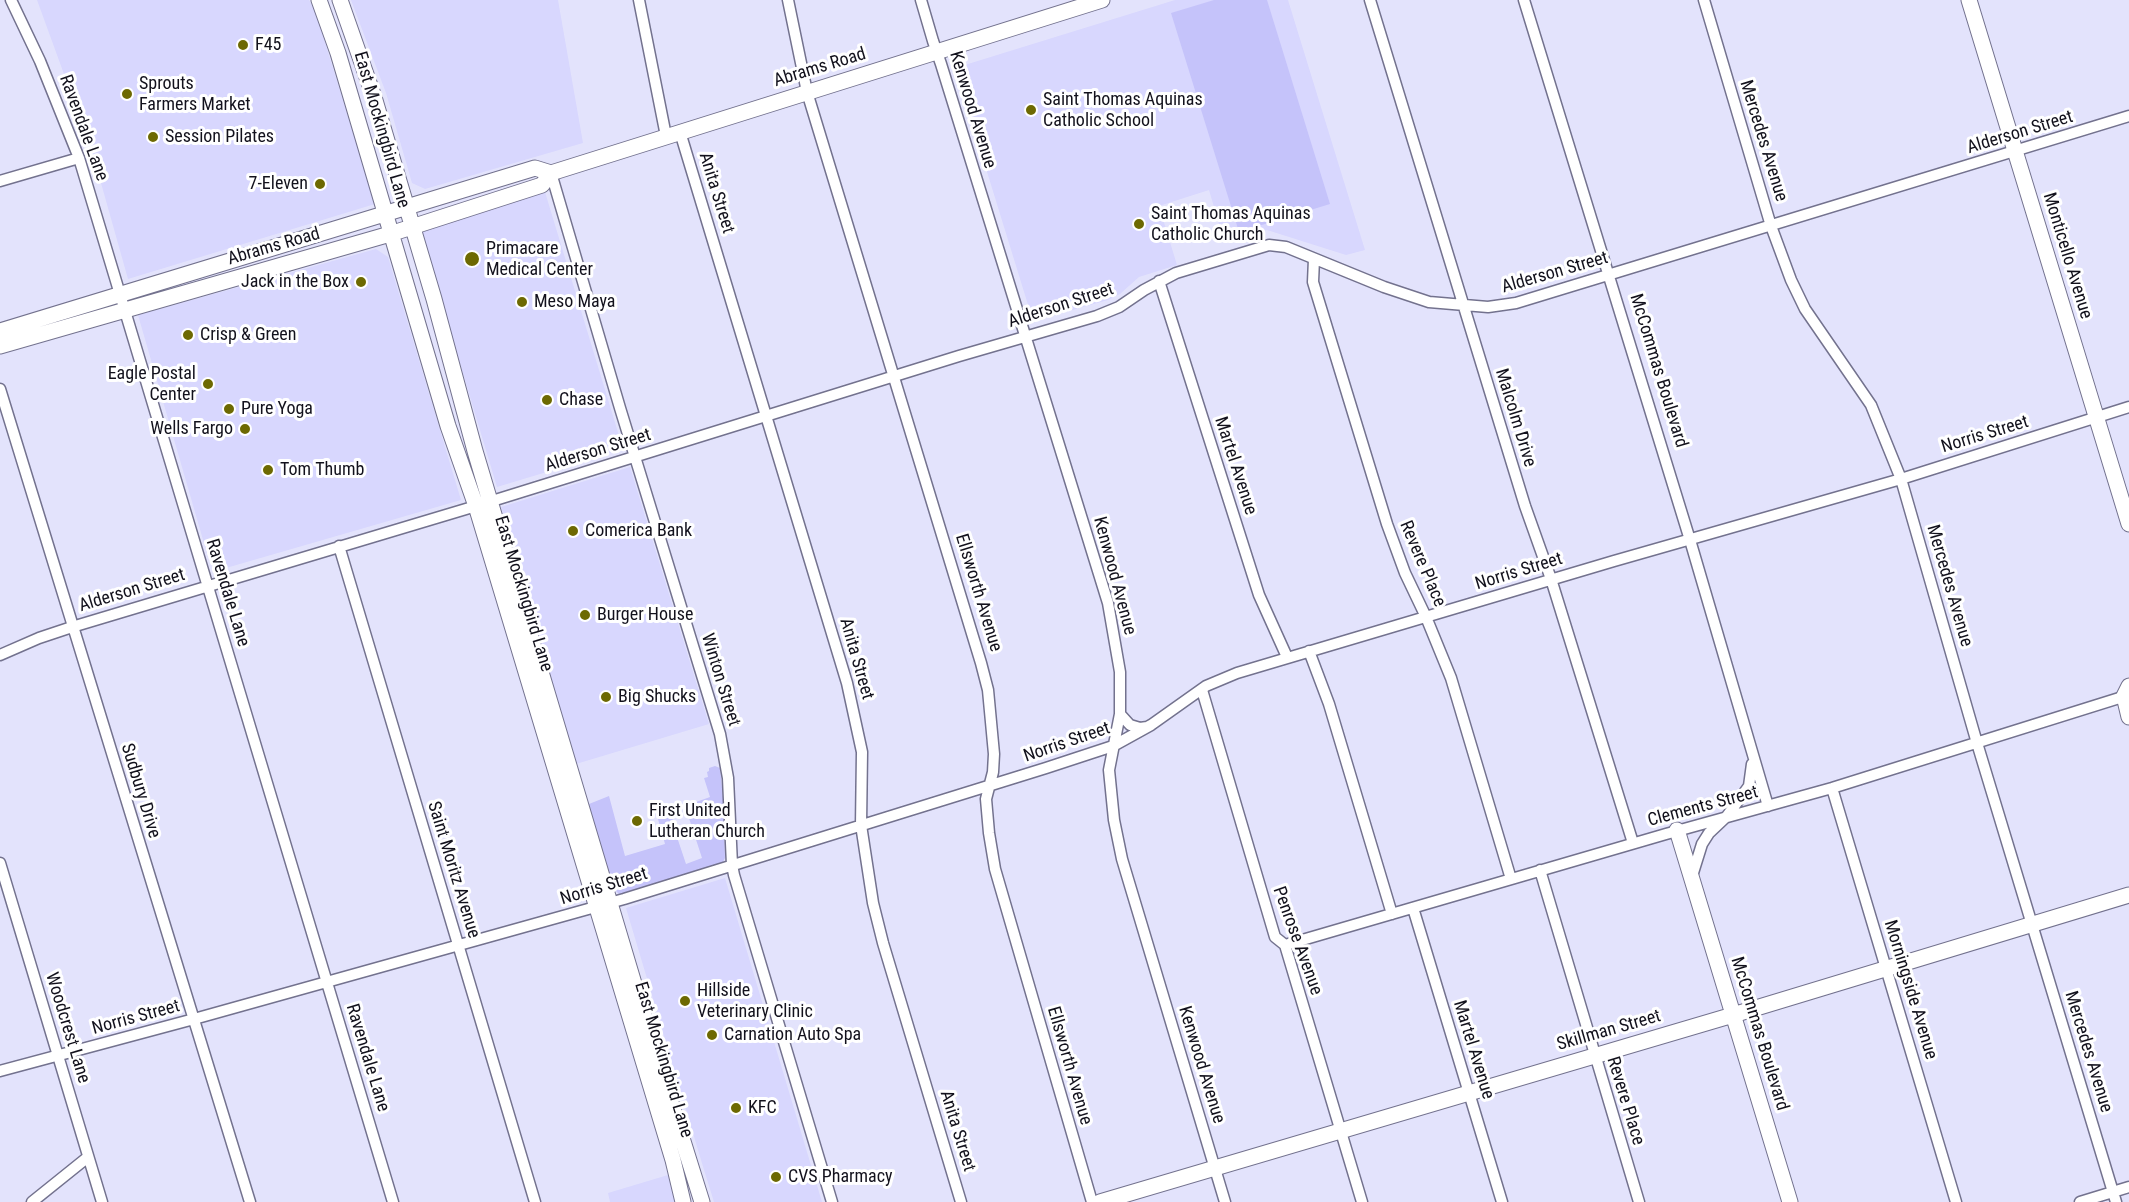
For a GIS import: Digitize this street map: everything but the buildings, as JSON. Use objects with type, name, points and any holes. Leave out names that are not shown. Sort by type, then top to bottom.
[{"type":"main road","name":"East Mockingbird Lane","points":[[319,0],[338,53],[437,390],[483,504],[680,1158],[702,1202]]},
{"type":"main road","name":"East Mockingbird Lane","points":[[340,0],[374,97],[454,371],[475,452],[483,504]]},
{"type":"main road","name":"Monticello Avenue","points":[[1969,0],[2129,524]]},
{"type":"main road","name":"Abrams Road","points":[[0,331],[535,168],[551,172],[1096,1]]},
{"type":"main road","name":"Abrams Road","points":[[0,346],[390,234],[542,185],[551,172]]},
{"type":"main road","points":[[221,264],[226,281]]},
{"type":"main road","points":[[437,390],[450,400],[459,427],[475,452]]},
{"type":"main road","points":[[2127,692],[2129,717]]},
{"type":"main road","name":"McCommas Boulevard","points":[[1677,830],[1790,1202]]},
{"type":"main road","name":"Skillman Street","points":[[1100,1202],[2129,895]]},
{"type":"main road","name":"East Mockingbird Lane","points":[[680,1158],[683,1202]]},
{"type":"street","name":"Ravendale Lane","points":[[11,0],[40,61],[79,158],[393,1202]]},
{"type":"street","name":"Anita Street","points":[[639,0],[673,134],[766,416],[856,719],[862,752],[861,825],[873,903],[961,1202]]},
{"type":"street","name":"Ellsworth Avenue","points":[[788,0],[807,92],[895,376],[988,690],[994,754],[986,799],[995,869],[1092,1202]]},
{"type":"street","name":"Kenwood Avenue","points":[[921,0],[1108,603],[1120,672],[1120,714],[1109,770],[1114,820],[1122,859],[1225,1202]]},
{"type":"street","name":"Malcolm Drive","points":[[1370,0],[1525,506],[1551,579],[1633,843]]},
{"type":"street","name":"McCommas Boulevard","points":[[1524,0],[1690,540],[1768,806]]},
{"type":"street","name":"Mercedes Avenue","points":[[1704,0],[1771,226],[1791,280],[1805,309],[1871,405],[1901,478],[1977,743],[2115,1197]]},
{"type":"street","name":"Alderson Street","points":[[0,655],[72,627],[483,504],[1024,336],[1097,316],[1119,307],[1159,281],[1176,273],[1269,245],[1286,247],[1429,302],[1488,307],[1516,303],[2129,116]]},
{"type":"street","points":[[0,181],[79,158]]},
{"type":"street","name":"Winton Street","points":[[551,172],[720,734],[728,778],[732,865],[832,1202]]},
{"type":"street","name":"Revere Place","points":[[1314,259],[1313,282],[1383,513],[1405,573],[1451,678],[1511,879]]},
{"type":"street","name":"Martel Avenue","points":[[1159,281],[1258,596],[1287,657]]},
{"type":"street","name":"Sudbury Drive","points":[[0,389],[250,1202]]},
{"type":"street","name":"Norris Street","points":[[0,1071],[603,905],[990,786],[1113,747],[1148,727],[1218,680],[1287,657],[1901,478],[2129,407]]},
{"type":"street","name":"Saint Moritz Avenue","points":[[339,546],[535,1202]]},
{"type":"street","points":[[1309,651],[1329,704],[1392,914]]},
{"type":"street","name":"Penrose Avenue","points":[[1202,690],[1275,937],[1285,945],[1362,1202]]},
{"type":"street","name":"Clements Street","points":[[1285,945],[1677,830],[1832,788],[1977,743],[2127,692]]},
{"type":"street","points":[[1120,714],[1130,725],[1140,728],[1148,727]]},
{"type":"street","name":"McCommas Boulevard","points":[[1691,877],[1702,844],[1709,833],[1727,816],[1749,786],[1752,754]]},
{"type":"street","name":"Morningside Avenue","points":[[1832,788],[1956,1202]]},
{"type":"street","name":"Woodcrest Lane","points":[[0,863],[102,1202]]},
{"type":"street","name":"Revere Place","points":[[1540,870],[1639,1202]]},
{"type":"street","name":"Martel Avenue","points":[[1413,908],[1502,1202]]},
{"type":"street","points":[[32,1202],[88,1157]]},
{"type":"street","points":[[2080,1202],[2115,1197],[2129,1187]]},
{"type":"shaded area","points":[[37,0],[309,0],[316,13],[375,204],[128,279],[92,151]]},
{"type":"shaded area","points":[[351,0],[558,0],[583,143],[425,189],[412,183],[386,93]]},
{"type":"shaded area","points":[[1175,0],[1288,0],[1365,250],[1346,255],[1267,230],[1224,241],[1209,190],[1159,206],[1177,265],[1139,277],[1120,294],[1108,300],[1033,321],[955,68]]},
{"type":"shaded area","points":[[1214,0],[1267,0],[1330,204],[1239,232],[1171,13]]},
{"type":"shaded area","points":[[545,192],[623,449],[497,487],[420,230]]},
{"type":"shaded area","points":[[376,249],[388,257],[461,500],[226,568],[208,557],[138,315]]},
{"type":"shaded area","points":[[630,467],[709,724],[576,764],[501,507]]},
{"type":"shaded area","points":[[715,766],[720,768],[723,797],[725,858],[722,864],[619,894],[614,889],[588,807],[589,804],[609,796],[625,856],[665,844],[658,819],[667,816],[666,811],[670,810],[686,864],[702,858],[685,806],[710,797],[704,778],[708,777],[709,768]]},
{"type":"shaded area","points":[[725,878],[822,1202],[714,1202],[701,1160],[626,908]]},
{"type":"shaded area","points":[[668,1175],[675,1202],[610,1202],[608,1193]]},
{"type":"place","name":"F45","points":[[243,45]]},
{"type":"place","name":"Sprouts Farmers Market","points":[[127,94]]},
{"type":"place","name":"Saint Thomas Aquinas Catholic School","points":[[1031,110]]},
{"type":"place","name":"Session Pilates","points":[[153,137]]},
{"type":"place","name":"7-Eleven","points":[[320,184]]},
{"type":"place","name":"Saint Thomas Aquinas Catholic Church","points":[[1139,224]]},
{"type":"place","name":"Primacare Medical Center","points":[[472,259]]},
{"type":"place","name":"Jack in the Box","points":[[361,282]]},
{"type":"place","name":"Meso Maya","points":[[522,302]]},
{"type":"place","name":"Crisp & Green","points":[[188,335]]},
{"type":"place","name":"Eagle Postal Center","points":[[208,384]]},
{"type":"place","name":"Chase","points":[[547,400]]},
{"type":"place","name":"Pure Yoga","points":[[229,409]]},
{"type":"place","name":"Wells Fargo","points":[[245,429]]},
{"type":"place","name":"Tom Thumb","points":[[268,470]]},
{"type":"place","name":"Comerica Bank","points":[[573,531]]},
{"type":"place","name":"Burger House","points":[[585,615]]},
{"type":"place","name":"Big Shucks","points":[[606,697]]},
{"type":"place","name":"First United Lutheran Church","points":[[637,821]]},
{"type":"place","name":"Hillside Veterinary Clinic","points":[[685,1001]]},
{"type":"place","name":"Carnation Auto Spa","points":[[712,1035]]},
{"type":"place","name":"KFC","points":[[736,1108]]},
{"type":"place","name":"CVS Pharmacy","points":[[776,1177]]}]
